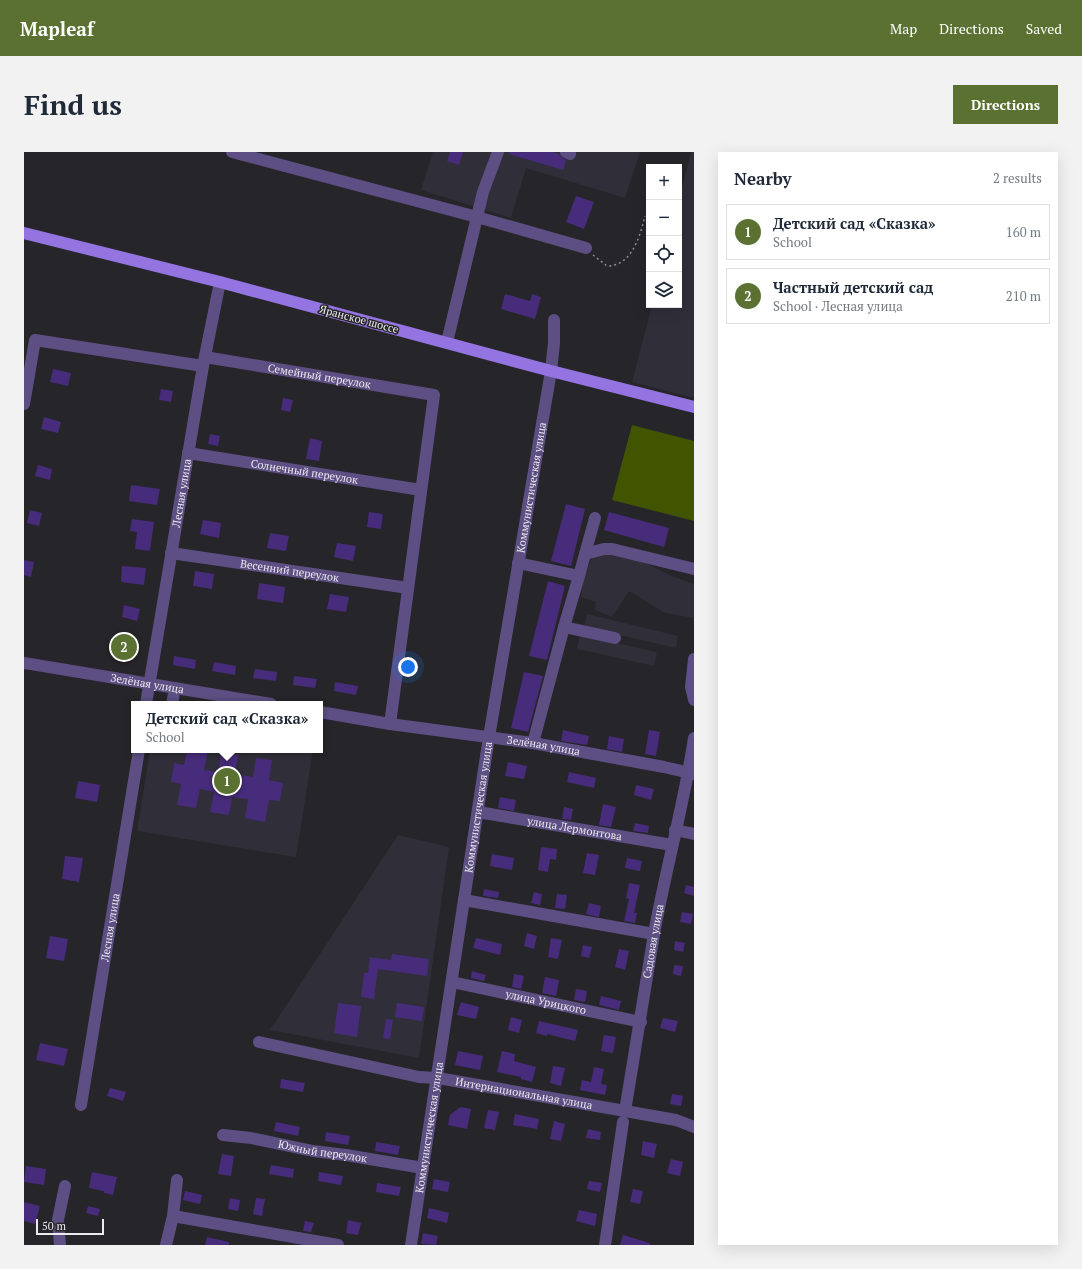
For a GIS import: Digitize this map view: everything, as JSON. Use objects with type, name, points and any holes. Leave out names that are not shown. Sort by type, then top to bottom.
[{"type":"main road","name":"Яранское шоссе","points":[[24,233],[220,282],[694,408]]},
{"type":"street","points":[[232,152],[477,217],[586,248]]},
{"type":"street","points":[[447,342],[483,192],[498,152]]},
{"type":"street","name":"Лесная улица","points":[[147,701],[188,452],[220,282]]},
{"type":"street","name":"Коммунистическая улица","points":[[411,1245],[438,1078],[489,737],[551,371],[554,343],[554,320]]},
{"type":"street","name":"Семейный переулок","points":[[24,404],[35,340],[204,361],[434,395],[421,490]]},
{"type":"street","name":"Солнечный переулок","points":[[188,452],[421,490]]},
{"type":"street","points":[[390,724],[421,490]]},
{"type":"street","points":[[533,743],[595,518]]},
{"type":"street","points":[[585,554],[604,549],[612,549],[694,569]]},
{"type":"street","name":"Весенний переулок","points":[[171,553],[408,588]]},
{"type":"street","points":[[518,563],[579,576]]},
{"type":"street","points":[[564,627],[616,638]]},
{"type":"street","points":[[694,659],[691,687],[694,700]]},
{"type":"street","name":"Зелёная улица","points":[[24,663],[253,701]]},
{"type":"street","points":[[173,701],[175,688]]},
{"type":"street","name":"Зелёная улица","points":[[323,713],[390,724],[533,743],[691,773]]},
{"type":"street","name":"Садовая улица","points":[[605,1245],[654,934],[675,830],[691,773],[694,738]]},
{"type":"street","name":"Лесная улица","points":[[81,1105],[139,753]]},
{"type":"street","name":"улица Лермонтова","points":[[478,812],[672,845]]},
{"type":"street","points":[[675,830],[694,834]]},
{"type":"street","points":[[464,900],[654,934]]},
{"type":"street","name":"улица Урицкого","points":[[452,982],[641,1022]]},
{"type":"street","name":"Интернациональная улица","points":[[259,1042],[412,1075],[438,1078],[624,1117],[676,1120],[694,1127]]},
{"type":"street","name":"Южный переулок","points":[[223,1135],[251,1138],[313,1151],[423,1168]]},
{"type":"street","points":[[166,1245],[173,1216],[177,1180]]},
{"type":"street","points":[[60,1245],[58,1220],[65,1186]]},
{"type":"street","points":[[173,1216],[338,1245]]},
{"type":"path","points":[[586,248],[607,266],[616,266],[625,259],[636,243],[645,216]]},
{"type":"shaded area","points":[[433,152],[640,152],[625,198],[526,168],[511,218],[421,190]]},
{"type":"shaded area","points":[[691,152],[694,152],[694,398],[632,382],[651,308],[682,308],[682,187]]},
{"type":"shaded area","points":[[608,552],[633,557],[672,576],[694,584],[694,618],[665,613],[629,591],[612,617],[595,610],[596,602],[581,597],[583,579],[593,555]]},
{"type":"shaded area","points":[[587,614],[678,636],[676,648],[584,627]]},
{"type":"shaded area","points":[[115,635],[135,638],[132,658],[112,655]]},
{"type":"shaded area","points":[[580,635],[657,652],[654,666],[577,649]]},
{"type":"shaded area","points":[[150,753],[313,753],[296,857],[137,831]]},
{"type":"shaded area","points":[[398,835],[449,847],[419,1058],[270,1030]]},
{"type":"green space","points":[[632,425],[694,441],[694,521],[612,500]]},
{"type":"building","points":[[450,152],[463,152],[459,165],[447,161]]},
{"type":"building","points":[[509,152],[553,152],[559,154],[566,160],[563,170],[509,154]]},
{"type":"building","points":[[576,196],[594,202],[584,229],[566,222]]},
{"type":"building","points":[[505,294],[530,301],[532,294],[541,297],[535,319],[501,309]]},
{"type":"building","points":[[53,369],[71,373],[68,386],[50,382]]},
{"type":"building","points":[[161,389],[173,391],[171,402],[159,400]]},
{"type":"building","points":[[283,398],[293,400],[290,412],[281,410]]},
{"type":"building","points":[[44,417],[61,422],[58,433],[41,429]]},
{"type":"building","points":[[210,434],[220,436],[218,446],[208,444]]},
{"type":"building","points":[[310,438],[322,441],[319,461],[306,459]]},
{"type":"building","points":[[38,465],[52,469],[50,480],[35,476]]},
{"type":"building","points":[[131,485],[160,489],[157,505],[129,501]]},
{"type":"building","points":[[566,504],[585,509],[571,566],[551,561]]},
{"type":"building","points":[[30,510],[42,513],[39,526],[27,523]]},
{"type":"building","points":[[369,512],[383,514],[381,529],[367,527]]},
{"type":"building","points":[[609,512],[669,528],[664,547],[604,530]]},
{"type":"building","points":[[132,519],[154,522],[150,551],[135,549],[137,532],[130,531]]},
{"type":"building","points":[[203,520],[221,523],[219,538],[200,534]]},
{"type":"building","points":[[270,533],[289,536],[286,551],[267,548]]},
{"type":"building","points":[[337,543],[356,546],[353,561],[334,557]]},
{"type":"building","points":[[24,560],[34,562],[31,577],[24,575]]},
{"type":"building","points":[[122,566],[146,568],[144,585],[121,582]]},
{"type":"building","points":[[195,571],[214,574],[212,589],[193,586]]},
{"type":"building","points":[[548,581],[565,586],[547,660],[529,656]]},
{"type":"building","points":[[259,583],[285,587],[283,603],[257,599]]},
{"type":"building","points":[[330,594],[349,597],[346,612],[327,609]]},
{"type":"building","points":[[124,605],[140,609],[137,621],[122,617]]},
{"type":"building","points":[[174,656],[196,660],[195,669],[173,665]]},
{"type":"building","points":[[214,662],[236,666],[235,675],[212,671]]},
{"type":"building","points":[[255,669],[277,672],[276,681],[253,678]]},
{"type":"building","points":[[524,672],[543,676],[528,732],[511,728]]},
{"type":"building","points":[[294,676],[317,679],[315,688],[293,685]]},
{"type":"building","points":[[335,682],[358,686],[356,695],[334,691]]},
{"type":"building","points":[[563,730],[589,736],[587,745],[561,741]]},
{"type":"building","points":[[649,730],[660,732],[656,756],[645,754]]},
{"type":"building","points":[[609,736],[624,739],[622,752],[607,749]]},
{"type":"building","points":[[186,753],[207,753],[204,770],[218,772],[221,753],[227,753],[238,755],[235,774],[253,777],[256,758],[272,760],[269,780],[283,783],[280,801],[269,800],[265,822],[245,818],[248,799],[232,797],[229,815],[210,812],[214,792],[200,789],[196,808],[177,805],[181,784],[171,782],[174,763],[184,765]]},
{"type":"building","points":[[508,762],[527,766],[524,779],[505,776]]},
{"type":"building","points":[[569,772],[596,778],[594,788],[567,782]]},
{"type":"building","points":[[78,781],[100,785],[97,802],[75,798]]},
{"type":"building","points":[[636,785],[654,789],[651,800],[634,795]]},
{"type":"building","points":[[500,797],[516,800],[514,811],[498,808]]},
{"type":"building","points":[[603,804],[616,807],[611,827],[599,825]]},
{"type":"building","points":[[564,807],[573,809],[571,820],[562,819]]},
{"type":"building","points":[[635,823],[649,826],[648,833],[633,831]]},
{"type":"building","points":[[541,847],[557,849],[556,860],[550,859],[548,872],[538,870]]},
{"type":"building","points":[[587,853],[599,855],[595,875],[583,873]]},
{"type":"building","points":[[492,854],[514,858],[512,870],[490,866]]},
{"type":"building","points":[[65,856],[83,858],[79,882],[62,879]]},
{"type":"building","points":[[627,858],[642,861],[640,871],[625,868]]},
{"type":"building","points":[[629,883],[640,885],[634,913],[637,913],[635,923],[624,921],[629,899],[626,898]]},
{"type":"building","points":[[686,885],[694,887],[694,896],[684,893]]},
{"type":"building","points":[[484,889],[499,892],[498,898],[483,896]]},
{"type":"building","points":[[534,892],[542,894],[540,905],[531,903]]},
{"type":"building","points":[[557,894],[567,895],[565,909],[555,908]]},
{"type":"building","points":[[589,903],[601,906],[599,917],[586,914]]},
{"type":"building","points":[[682,912],[693,914],[691,924],[680,922]]},
{"type":"building","points":[[527,933],[537,936],[534,949],[524,946]]},
{"type":"building","points":[[50,936],[68,939],[64,961],[46,958]]},
{"type":"building","points":[[476,938],[502,944],[500,955],[473,948]]},
{"type":"building","points":[[551,938],[562,940],[558,959],[548,957]]},
{"type":"building","points":[[675,941],[685,943],[683,952],[674,950]]},
{"type":"building","points":[[583,945],[592,947],[589,958],[581,956]]},
{"type":"building","points":[[619,949],[629,951],[625,970],[615,967]]},
{"type":"building","points":[[392,954],[429,959],[427,976],[378,969],[374,999],[361,997],[364,973],[368,973],[370,957],[391,960]]},
{"type":"building","points":[[674,965],[683,966],[681,976],[673,974]]},
{"type":"building","points":[[472,971],[486,975],[484,981],[471,978]]},
{"type":"building","points":[[514,974],[524,976],[521,989],[512,987]]},
{"type":"building","points":[[545,977],[559,980],[556,996],[542,993]]},
{"type":"building","points":[[576,989],[587,991],[585,1002],[574,1000]]},
{"type":"building","points":[[601,996],[621,1001],[619,1010],[599,1005]]},
{"type":"building","points":[[461,1002],[479,1007],[476,1019],[457,1015]]},
{"type":"building","points":[[338,1003],[361,1006],[357,1037],[334,1033]]},
{"type":"building","points":[[397,1003],[424,1007],[422,1021],[395,1017]]},
{"type":"building","points":[[511,1017],[522,1020],[519,1033],[508,1030]]},
{"type":"building","points":[[663,1018],[678,1021],[675,1032],[660,1028]]},
{"type":"building","points":[[386,1019],[393,1020],[390,1039],[383,1038]]},
{"type":"building","points":[[539,1021],[578,1030],[575,1041],[547,1034],[547,1036],[536,1033]]},
{"type":"building","points":[[604,1035],[616,1037],[613,1053],[601,1051]]},
{"type":"building","points":[[40,1043],[68,1049],[64,1066],[36,1060]]},
{"type":"building","points":[[458,1051],[483,1056],[480,1070],[455,1065]]},
{"type":"building","points":[[502,1051],[515,1054],[514,1061],[536,1067],[532,1082],[521,1079],[521,1077],[497,1072]]},
{"type":"building","points":[[553,1066],[565,1068],[561,1086],[550,1083]]},
{"type":"building","points":[[594,1067],[604,1069],[601,1084],[607,1085],[605,1095],[580,1090],[582,1080],[591,1082]]},
{"type":"building","points":[[281,1079],[305,1083],[303,1092],[280,1088]]},
{"type":"building","points":[[110,1088],[126,1092],[123,1101],[107,1096]]},
{"type":"building","points":[[672,1094],[683,1096],[681,1106],[670,1104]]},
{"type":"building","points":[[460,1107],[471,1109],[467,1129],[448,1125],[450,1115]]},
{"type":"building","points":[[488,1110],[499,1112],[495,1130],[484,1128]]},
{"type":"building","points":[[515,1114],[539,1119],[537,1129],[513,1125]]},
{"type":"building","points":[[554,1121],[565,1124],[561,1141],[550,1139]]},
{"type":"building","points":[[276,1122],[300,1127],[298,1136],[274,1131]]},
{"type":"building","points":[[588,1129],[601,1132],[600,1140],[586,1138]]},
{"type":"building","points":[[326,1132],[350,1136],[348,1145],[325,1141]]},
{"type":"building","points":[[643,1141],[657,1144],[654,1158],[641,1155]]},
{"type":"building","points":[[376,1142],[400,1146],[398,1155],[375,1151]]},
{"type":"building","points":[[222,1154],[234,1156],[231,1176],[218,1174]]},
{"type":"building","points":[[671,1159],[683,1162],[680,1176],[667,1173]]},
{"type":"building","points":[[271,1165],[294,1169],[293,1178],[269,1174]]},
{"type":"building","points":[[26,1166],[46,1169],[44,1185],[24,1182]]},
{"type":"building","points":[[92,1172],[117,1177],[113,1195],[104,1193],[104,1191],[89,1188]]},
{"type":"building","points":[[319,1172],[343,1176],[341,1185],[318,1181]]},
{"type":"building","points":[[434,1179],[450,1182],[448,1192],[432,1189]]},
{"type":"building","points":[[589,1181],[602,1183],[600,1192],[587,1189]]},
{"type":"building","points":[[377,1183],[401,1187],[399,1196],[376,1192]]},
{"type":"building","points":[[633,1189],[643,1191],[640,1204],[630,1202]]},
{"type":"building","points":[[185,1191],[202,1195],[200,1204],[183,1200]]},
{"type":"building","points":[[230,1198],[240,1200],[238,1211],[228,1209]]},
{"type":"building","points":[[256,1198],[265,1199],[262,1216],[253,1214]]},
{"type":"building","points":[[24,1202],[40,1206],[35,1224],[24,1221]]},
{"type":"building","points":[[88,1206],[100,1209],[98,1216],[86,1213]]},
{"type":"building","points":[[429,1208],[449,1213],[447,1223],[427,1218]]},
{"type":"building","points":[[579,1210],[597,1214],[595,1226],[576,1221]]},
{"type":"building","points":[[348,1220],[361,1223],[358,1235],[346,1233]]},
{"type":"building","points":[[305,1221],[314,1223],[311,1232],[303,1231]]},
{"type":"building","points":[[423,1233],[438,1236],[436,1245],[421,1244]]},
{"type":"building","points":[[623,1235],[650,1243],[650,1245],[620,1245]]},
{"type":"building","points":[[207,1237],[229,1242],[229,1245],[205,1245]]},
{"type":"place","name":"Частный детский сад","points":[[124,647]]},
{"type":"place","name":"Детский сад «Сказка»","points":[[227,781]]}]
